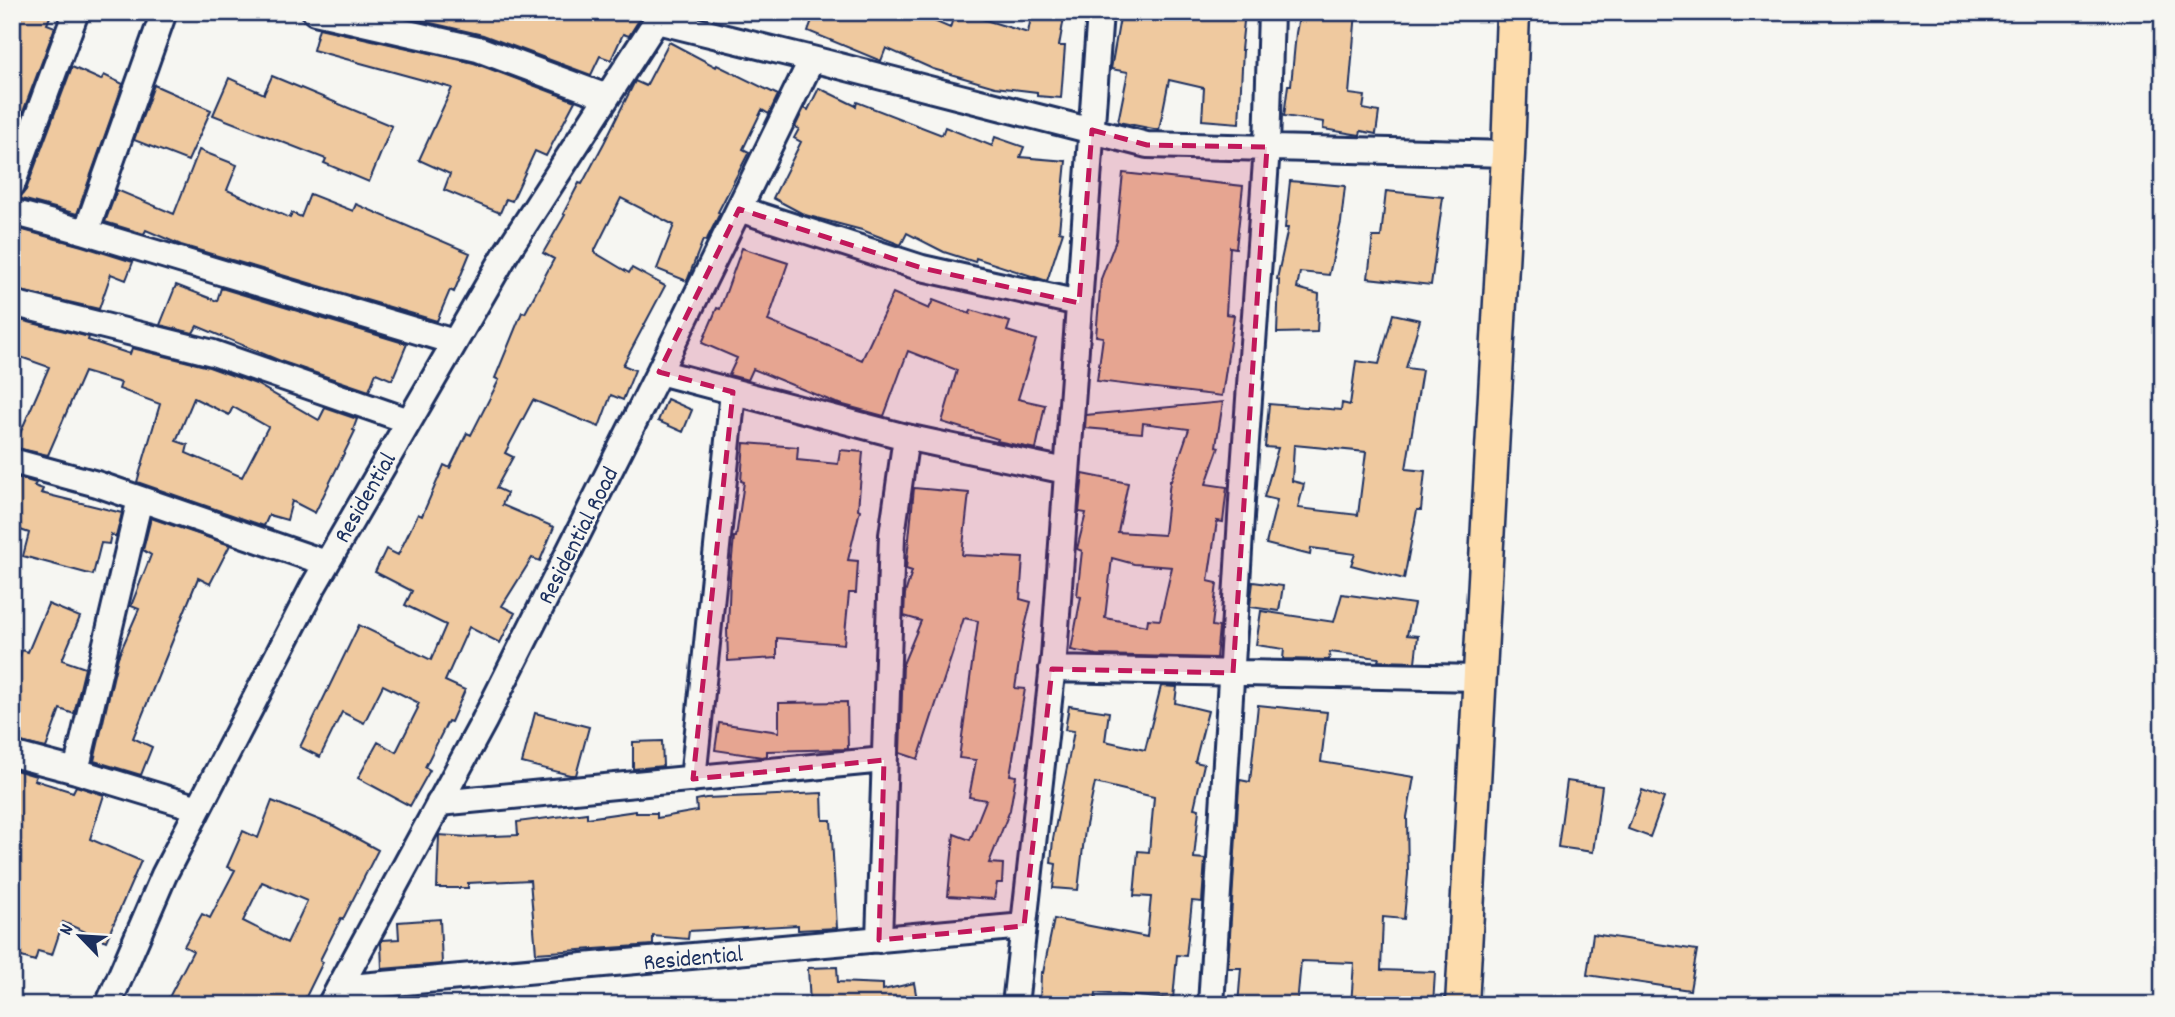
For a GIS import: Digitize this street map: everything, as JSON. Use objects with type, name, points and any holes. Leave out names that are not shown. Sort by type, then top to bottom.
[{"type":"main road","points":[[1462,1005],[1508,153],[1513,12]]},
{"type":"street","points":[[12,185],[76,12]]},
{"type":"street","points":[[86,232],[163,12]]},
{"type":"street","points":[[315,12],[478,50],[607,97]]},
{"type":"street","points":[[1015,1005],[1052,669],[1100,12]]},
{"type":"street","points":[[1211,1005],[1267,147],[1271,12]]},
{"type":"street","points":[[659,17],[1147,145],[1508,153]]},
{"type":"street","name":"Residential","points":[[108,1005],[164,875],[326,563],[507,252],[659,17]]},
{"type":"street","name":"Residential Road","points":[[335,996],[484,721],[812,59]]},
{"type":"street","points":[[739,209],[922,268],[1079,303]]},
{"type":"street","points":[[12,212],[454,342]]},
{"type":"street","points":[[12,303],[213,353],[409,421]]},
{"type":"street","points":[[659,372],[906,437],[1066,471]]},
{"type":"street","points":[[692,779],[733,392]]},
{"type":"street","points":[[879,940],[892,535],[906,437]]},
{"type":"street","points":[[12,461],[97,484],[326,563]]},
{"type":"street","points":[[76,771],[140,499]]},
{"type":"street","points":[[1052,669],[1478,678]]},
{"type":"street","points":[[12,754],[198,808]]},
{"type":"street","points":[[439,803],[884,760]]},
{"type":"street","name":"Residential","points":[[335,996],[1024,926]]},
{"type":"highlighted area","points":[[1092,130],[1147,145],[1267,147],[1233,673],[1052,669],[1024,926],[879,940],[884,760],[693,779],[733,392],[659,372],[739,209],[922,268],[1079,303]]},
{"type":"building","points":[[12,12],[52,12],[47,24],[55,27],[12,141]]},
{"type":"building","points":[[383,12],[644,12],[629,36],[623,34],[611,60],[600,56],[591,75],[483,35]]},
{"type":"building","points":[[815,12],[913,12],[950,28],[955,12],[959,12],[1028,33],[1032,12],[1065,12],[1059,46],[1065,46],[1061,98],[995,87],[933,69],[886,48],[881,61],[808,31]]},
{"type":"building","points":[[1121,12],[1245,12],[1239,123],[1202,120],[1204,88],[1169,80],[1159,130],[1118,122],[1128,72],[1111,69]]},
{"type":"building","points":[[1300,12],[1356,12],[1349,94],[1365,96],[1363,109],[1379,112],[1376,134],[1361,131],[1360,135],[1323,129],[1324,122],[1284,116],[1288,85],[1291,85]]},
{"type":"building","points":[[319,28],[474,63],[575,101],[546,156],[535,151],[512,201],[506,199],[500,213],[444,190],[450,174],[419,160],[452,88],[313,50]]},
{"type":"building","points":[[669,42],[778,95],[769,114],[762,110],[743,149],[749,152],[706,241],[703,240],[687,281],[657,269],[674,225],[621,198],[594,252],[629,273],[632,268],[665,286],[623,365],[635,370],[623,400],[611,395],[599,427],[533,400],[505,453],[513,457],[496,488],[507,493],[502,505],[554,527],[540,561],[532,558],[502,606],[515,613],[500,643],[469,627],[445,681],[465,690],[451,722],[448,721],[425,767],[430,770],[410,806],[358,778],[378,742],[396,752],[419,703],[383,685],[364,723],[342,712],[320,757],[300,747],[359,625],[431,660],[446,625],[405,605],[412,591],[375,572],[386,549],[398,555],[418,514],[422,516],[444,465],[450,468],[467,433],[471,435],[499,380],[495,378],[522,312],[525,313],[554,259],[543,253],[635,81],[646,86]]},
{"type":"building","points":[[72,67],[101,80],[104,75],[123,84],[77,214],[18,198],[26,190]]},
{"type":"building","points":[[272,76],[392,126],[369,182],[324,163],[326,159],[213,115],[229,78],[264,94]]},
{"type":"building","points":[[154,85],[211,110],[188,161],[134,140]]},
{"type":"building","points":[[819,88],[856,106],[857,102],[942,135],[945,127],[992,146],[995,137],[1024,147],[1020,157],[1066,161],[1059,231],[1063,232],[1047,281],[976,258],[975,262],[944,252],[907,233],[901,245],[862,230],[805,215],[773,198],[801,142],[794,138],[799,129],[795,127],[804,108],[808,110]]},
{"type":"building","points":[[199,150],[237,165],[227,190],[290,218],[292,213],[301,217],[310,194],[353,211],[356,204],[470,253],[454,292],[450,290],[437,321],[181,245],[146,230],[144,234],[105,222],[117,190],[174,214]]},
{"type":"building","points":[[1123,173],[1243,186],[1236,248],[1230,247],[1226,314],[1234,315],[1222,396],[1097,381],[1103,337],[1096,336],[1101,279],[1116,240]]},
{"type":"building","points":[[1290,181],[1345,186],[1341,222],[1329,275],[1300,272],[1297,288],[1319,294],[1317,332],[1277,333],[1277,279],[1288,228],[1285,228]]},
{"type":"building","points":[[1386,191],[1443,197],[1431,285],[1368,278],[1373,237],[1381,237]]},
{"type":"building","points":[[12,227],[133,262],[126,280],[111,274],[99,309],[12,289]]},
{"type":"building","points":[[742,248],[788,263],[768,321],[862,360],[893,293],[929,309],[933,300],[970,314],[971,310],[1010,322],[1007,331],[1036,340],[1018,399],[1045,405],[1036,449],[997,441],[998,439],[942,422],[957,370],[908,351],[884,416],[836,403],[753,369],[748,380],[729,375],[737,358],[702,343],[717,308],[720,309]]},
{"type":"building","points":[[176,285],[217,301],[221,288],[407,344],[392,380],[376,373],[369,391],[283,362],[197,326],[193,333],[160,325]]},
{"type":"building","points":[[1393,314],[1420,320],[1406,368],[1422,370],[1406,469],[1425,471],[1421,510],[1417,510],[1404,579],[1351,565],[1355,554],[1311,548],[1310,555],[1266,544],[1277,500],[1264,497],[1278,448],[1265,447],[1269,404],[1341,410],[1342,403],[1350,405],[1356,361],[1379,364]],"holes":[[[1294,445],[1366,452],[1358,515],[1298,508],[1304,484],[1292,481]]]},
{"type":"building","points":[[12,318],[89,337],[88,340],[130,354],[132,348],[209,367],[256,384],[319,420],[325,408],[357,419],[353,430],[355,431],[315,513],[292,501],[287,520],[269,515],[264,526],[137,482],[160,404],[119,389],[121,383],[84,372],[48,455],[12,447],[12,436],[18,438],[49,367],[12,354]],"holes":[[[194,398],[229,415],[233,407],[268,427],[242,477],[186,453],[188,445],[176,441]]]},
{"type":"building","points":[[667,399],[692,410],[683,432],[658,421]]},
{"type":"building","points":[[1223,402],[1216,446],[1219,447],[1206,484],[1227,487],[1223,522],[1217,521],[1208,581],[1217,583],[1212,626],[1219,627],[1216,658],[1097,655],[1071,650],[1081,597],[1077,596],[1082,551],[1077,549],[1086,513],[1079,512],[1083,474],[1128,483],[1118,532],[1164,535],[1170,481],[1189,429],[1143,423],[1142,433],[1085,428],[1086,415]],"holes":[[[1112,558],[1134,564],[1172,567],[1160,620],[1148,619],[1147,626],[1105,618]]]},
{"type":"building","points":[[744,443],[798,447],[797,460],[838,464],[840,450],[863,452],[860,510],[848,560],[858,561],[856,593],[849,593],[844,644],[777,638],[777,658],[728,661],[730,578],[744,482],[741,481]]},
{"type":"building","points":[[12,476],[36,483],[34,486],[43,489],[41,493],[122,513],[116,537],[111,534],[109,544],[101,543],[93,575],[23,556],[29,533],[12,527]]},
{"type":"building","points":[[914,488],[969,493],[962,555],[1023,558],[1020,599],[1031,602],[1015,688],[1025,689],[1010,775],[1016,776],[1010,810],[989,863],[1003,864],[1002,883],[997,883],[994,899],[948,896],[954,834],[970,840],[986,800],[969,797],[976,760],[959,758],[978,621],[964,618],[918,759],[900,753],[903,664],[921,621],[904,616],[905,594],[912,571],[906,569]]},
{"type":"building","points":[[151,518],[230,545],[210,584],[198,578],[133,738],[152,747],[141,775],[94,761],[118,657],[139,609],[131,606],[151,555],[143,550]]},
{"type":"building","points":[[1253,582],[1283,586],[1279,611],[1250,607]]},
{"type":"building","points":[[1342,594],[1414,604],[1407,635],[1418,636],[1415,662],[1378,661],[1379,658],[1330,652],[1329,660],[1283,659],[1284,649],[1256,645],[1261,611],[1334,622]]},
{"type":"building","points":[[48,604],[80,617],[62,660],[85,668],[74,714],[60,709],[46,748],[12,740],[12,678],[22,650],[28,652]]},
{"type":"building","points":[[1161,686],[1177,687],[1175,703],[1208,711],[1195,762],[1204,764],[1194,808],[1199,809],[1194,858],[1205,859],[1202,902],[1192,901],[1186,956],[1177,955],[1173,999],[1096,993],[1095,1005],[1040,1005],[1041,972],[1043,973],[1054,919],[1147,937],[1151,897],[1134,896],[1138,851],[1149,852],[1154,797],[1095,783],[1085,830],[1078,890],[1053,888],[1056,864],[1051,863],[1053,839],[1074,731],[1065,730],[1069,706],[1109,712],[1105,741],[1145,750]]},
{"type":"building","points":[[847,702],[848,749],[767,751],[767,756],[762,757],[715,750],[719,723],[779,732],[779,703]]},
{"type":"building","points":[[1258,705],[1327,712],[1321,762],[1414,777],[1407,817],[1408,874],[1404,919],[1383,917],[1381,970],[1435,972],[1433,1005],[1351,1005],[1354,963],[1301,961],[1297,1005],[1238,1005],[1241,968],[1228,968],[1239,786],[1240,780],[1250,782]]},
{"type":"building","points":[[535,713],[589,727],[576,775],[522,763]]},
{"type":"building","points":[[662,741],[663,766],[633,769],[633,742]]},
{"type":"building","points":[[12,769],[36,776],[34,780],[73,792],[76,786],[104,795],[90,839],[141,861],[106,941],[63,922],[52,955],[38,951],[35,961],[12,954],[22,919],[12,916]]},
{"type":"building","points":[[1567,781],[1602,786],[1593,852],[1558,847]]},
{"type":"building","points":[[1642,790],[1664,798],[1650,837],[1628,829]]},
{"type":"building","points":[[822,793],[823,820],[831,820],[837,928],[798,930],[798,925],[689,931],[688,939],[653,936],[653,945],[536,953],[530,880],[468,883],[468,888],[437,888],[439,835],[518,835],[517,822],[587,813],[587,818],[636,811],[657,813],[657,818],[697,811],[696,800],[706,798]]},
{"type":"building","points":[[272,801],[332,825],[378,850],[320,960],[323,962],[302,1005],[165,1005],[193,951],[184,946],[202,914],[210,918],[235,870],[227,867],[243,831],[258,838]],"holes":[[[262,882],[307,901],[287,943],[243,921]]]},
{"type":"building","points":[[440,919],[442,964],[382,969],[382,940],[399,939],[398,922]]},
{"type":"building","points":[[1593,934],[1697,950],[1690,990],[1587,975]]},
{"type":"building","points":[[837,967],[838,982],[883,984],[883,990],[914,983],[918,1005],[810,1005],[808,968]]}]
